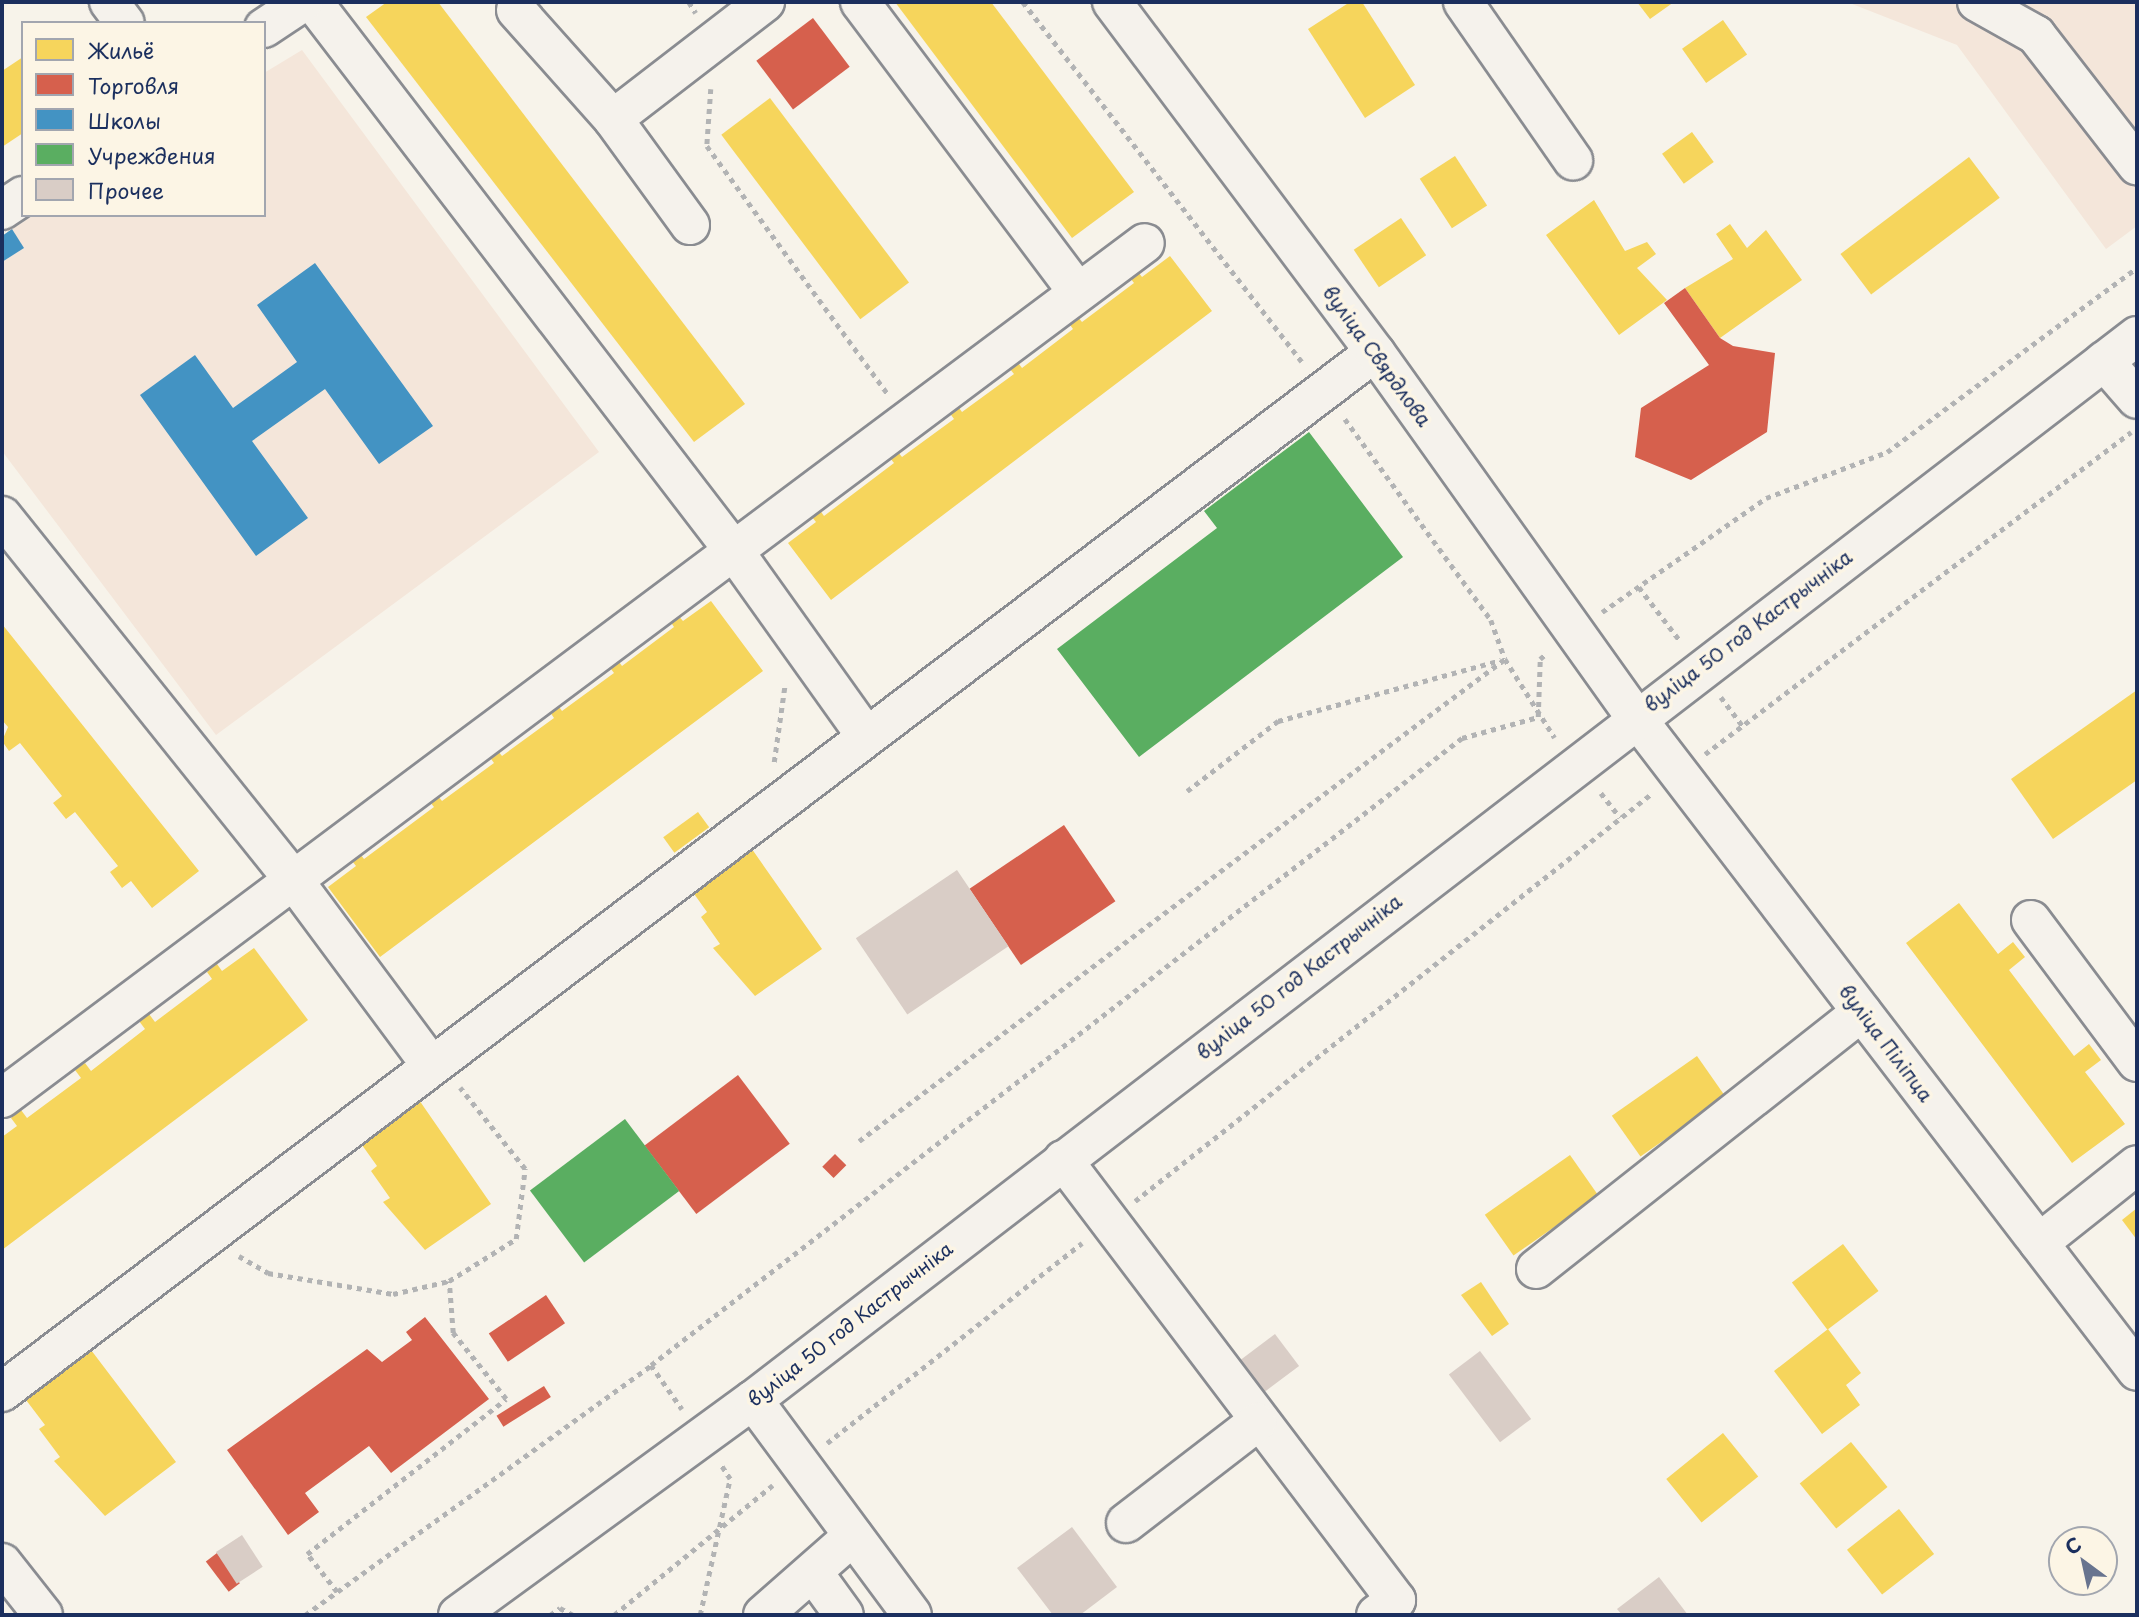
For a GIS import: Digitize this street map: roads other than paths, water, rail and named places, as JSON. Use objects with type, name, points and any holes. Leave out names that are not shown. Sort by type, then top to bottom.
[{"type":"main road","points":[[109,2],[123,21]]},
{"type":"main road","points":[[266,28],[303,2]]},
{"type":"main road","points":[[313,2],[734,551],[866,736]]},
{"type":"main road","points":[[613,118],[765,2]]},
{"type":"main road","points":[[860,2],[1078,292]]},
{"type":"main road","name":"вуліца Свярдлова","points":[[1112,2],[1375,352],[1635,716]]},
{"type":"main road","points":[[1463,2],[1573,160]]},
{"type":"main road","points":[[1977,2],[2036,35],[2137,165]]},
{"type":"main road","points":[[516,10],[613,118],[690,225]]},
{"type":"main road","points":[[2,1098],[292,878],[1145,243]]},
{"type":"main road","name":"вуліца 50 год Кастрычніка","points":[[458,1615],[752,1400],[1635,716],[2137,336]]},
{"type":"main road","points":[[2,1392],[1375,352]]},
{"type":"main road","points":[[2104,361],[2137,398]]},
{"type":"main road","points":[[2,516],[292,878],[434,1063]]},
{"type":"main road","name":"вуліца Піліпца","points":[[1635,716],[2137,1371]]},
{"type":"main road","points":[[2032,920],[2137,1062]]},
{"type":"main road","points":[[1536,1269],[1863,1013]]},
{"type":"main road","points":[[1063,1160],[1257,1422],[1396,1600],[1376,1615]]},
{"type":"main road","points":[[2039,1243],[2137,1165]]},
{"type":"main road","points":[[752,1400],[912,1615]]},
{"type":"main road","points":[[1126,1523],[1257,1422]]},
{"type":"main road","points":[[763,1615],[816,1576],[853,1536]]},
{"type":"main road","points":[[2,1563],[43,1615]]},
{"type":"main road","points":[[816,1576],[844,1615]]}]
